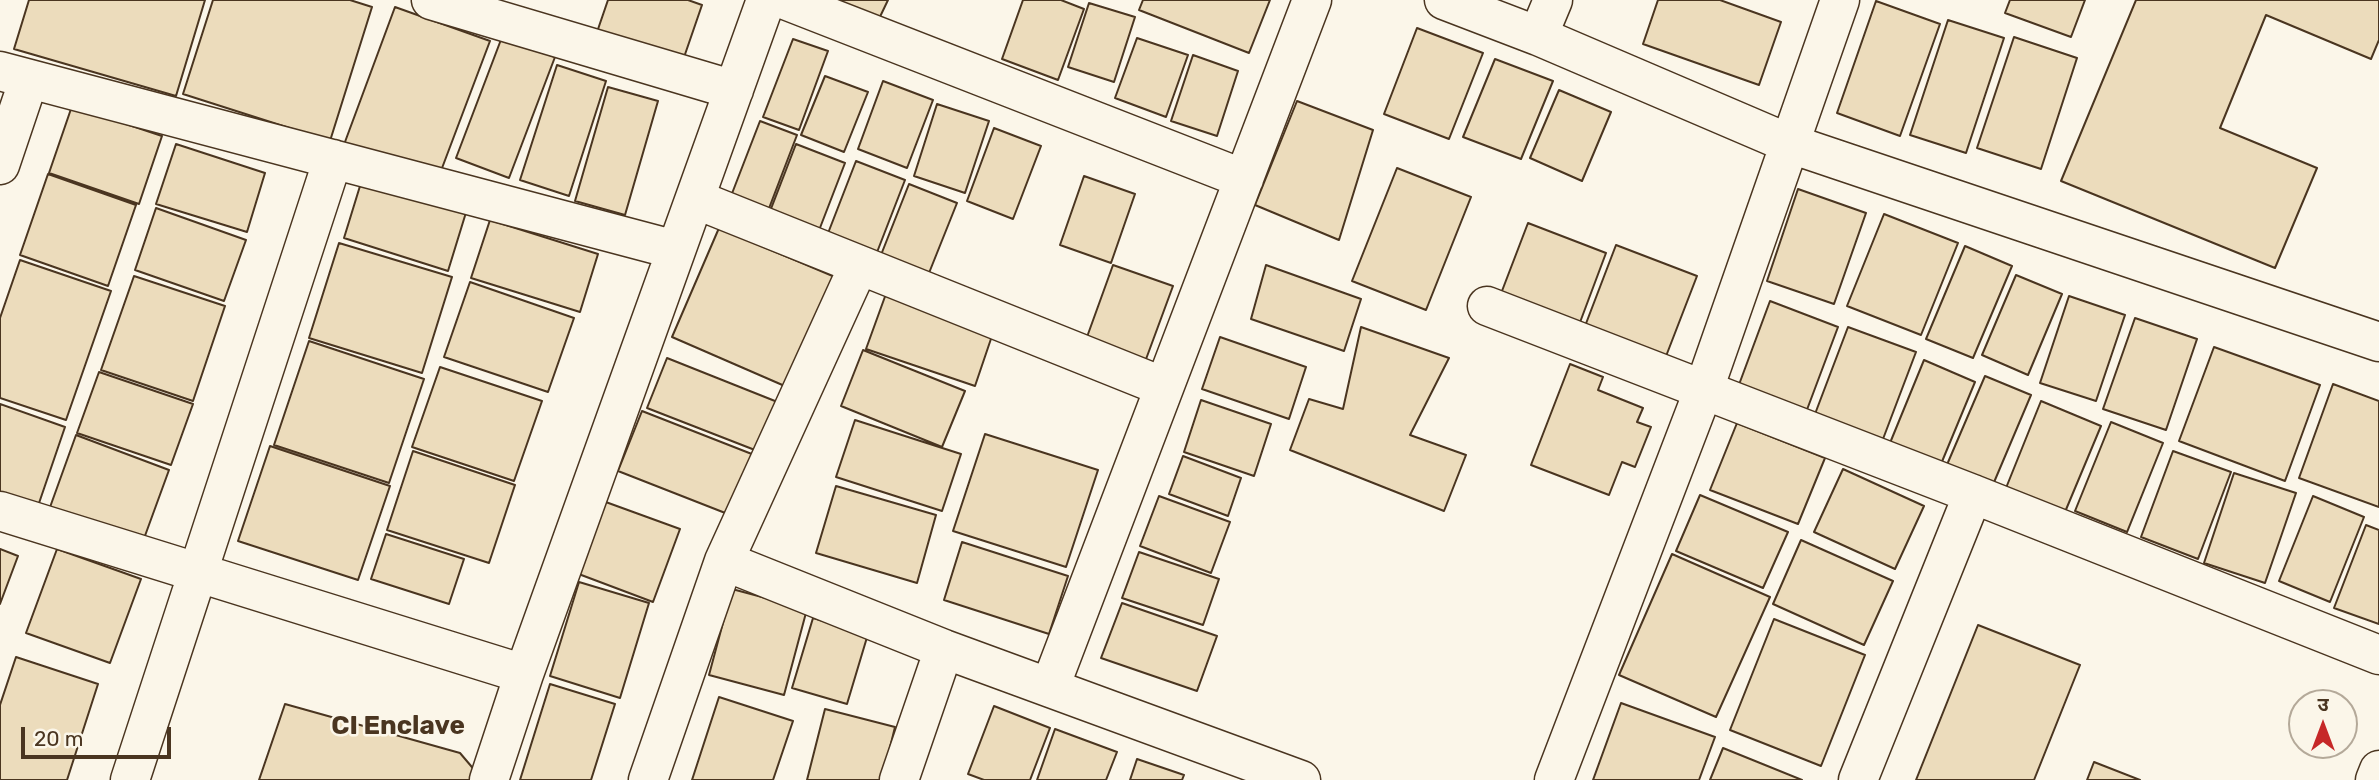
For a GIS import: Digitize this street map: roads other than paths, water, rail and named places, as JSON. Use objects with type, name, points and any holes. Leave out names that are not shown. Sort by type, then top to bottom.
[{"type":"street","points":[[489,780],[524,674],[766,0]]},
{"type":"street","points":[[785,0],[1244,179]]},
{"type":"street","points":[[1050,687],[1312,0]]},
{"type":"street","points":[[1444,0],[1538,36],[1788,143],[2379,342]]},
{"type":"street","points":[[1538,36],[1553,0]]},
{"type":"street","points":[[1554,780],[1704,389],[1840,0]]},
{"type":"street","points":[[446,2],[734,90]]},
{"type":"street","points":[[0,165],[14,75],[676,250]]},
{"type":"street","points":[[130,780],[333,159]]},
{"type":"street","points":[[695,199],[1164,387]]},
{"type":"street","points":[[648,780],[724,561],[859,265]]},
{"type":"street","points":[[1487,306],[2379,655]]},
{"type":"street","points":[[1858,780],[1973,494]]},
{"type":"street","points":[[0,512],[524,674]]},
{"type":"street","points":[[724,561],[944,649],[1288,778]]},
{"type":"street","points":[[899,780],[944,649]]},
{"type":"street","points":[[2375,780],[2379,770]]},
{"type":"district","name":"CI Enclave","points":[[398,726]]}]
